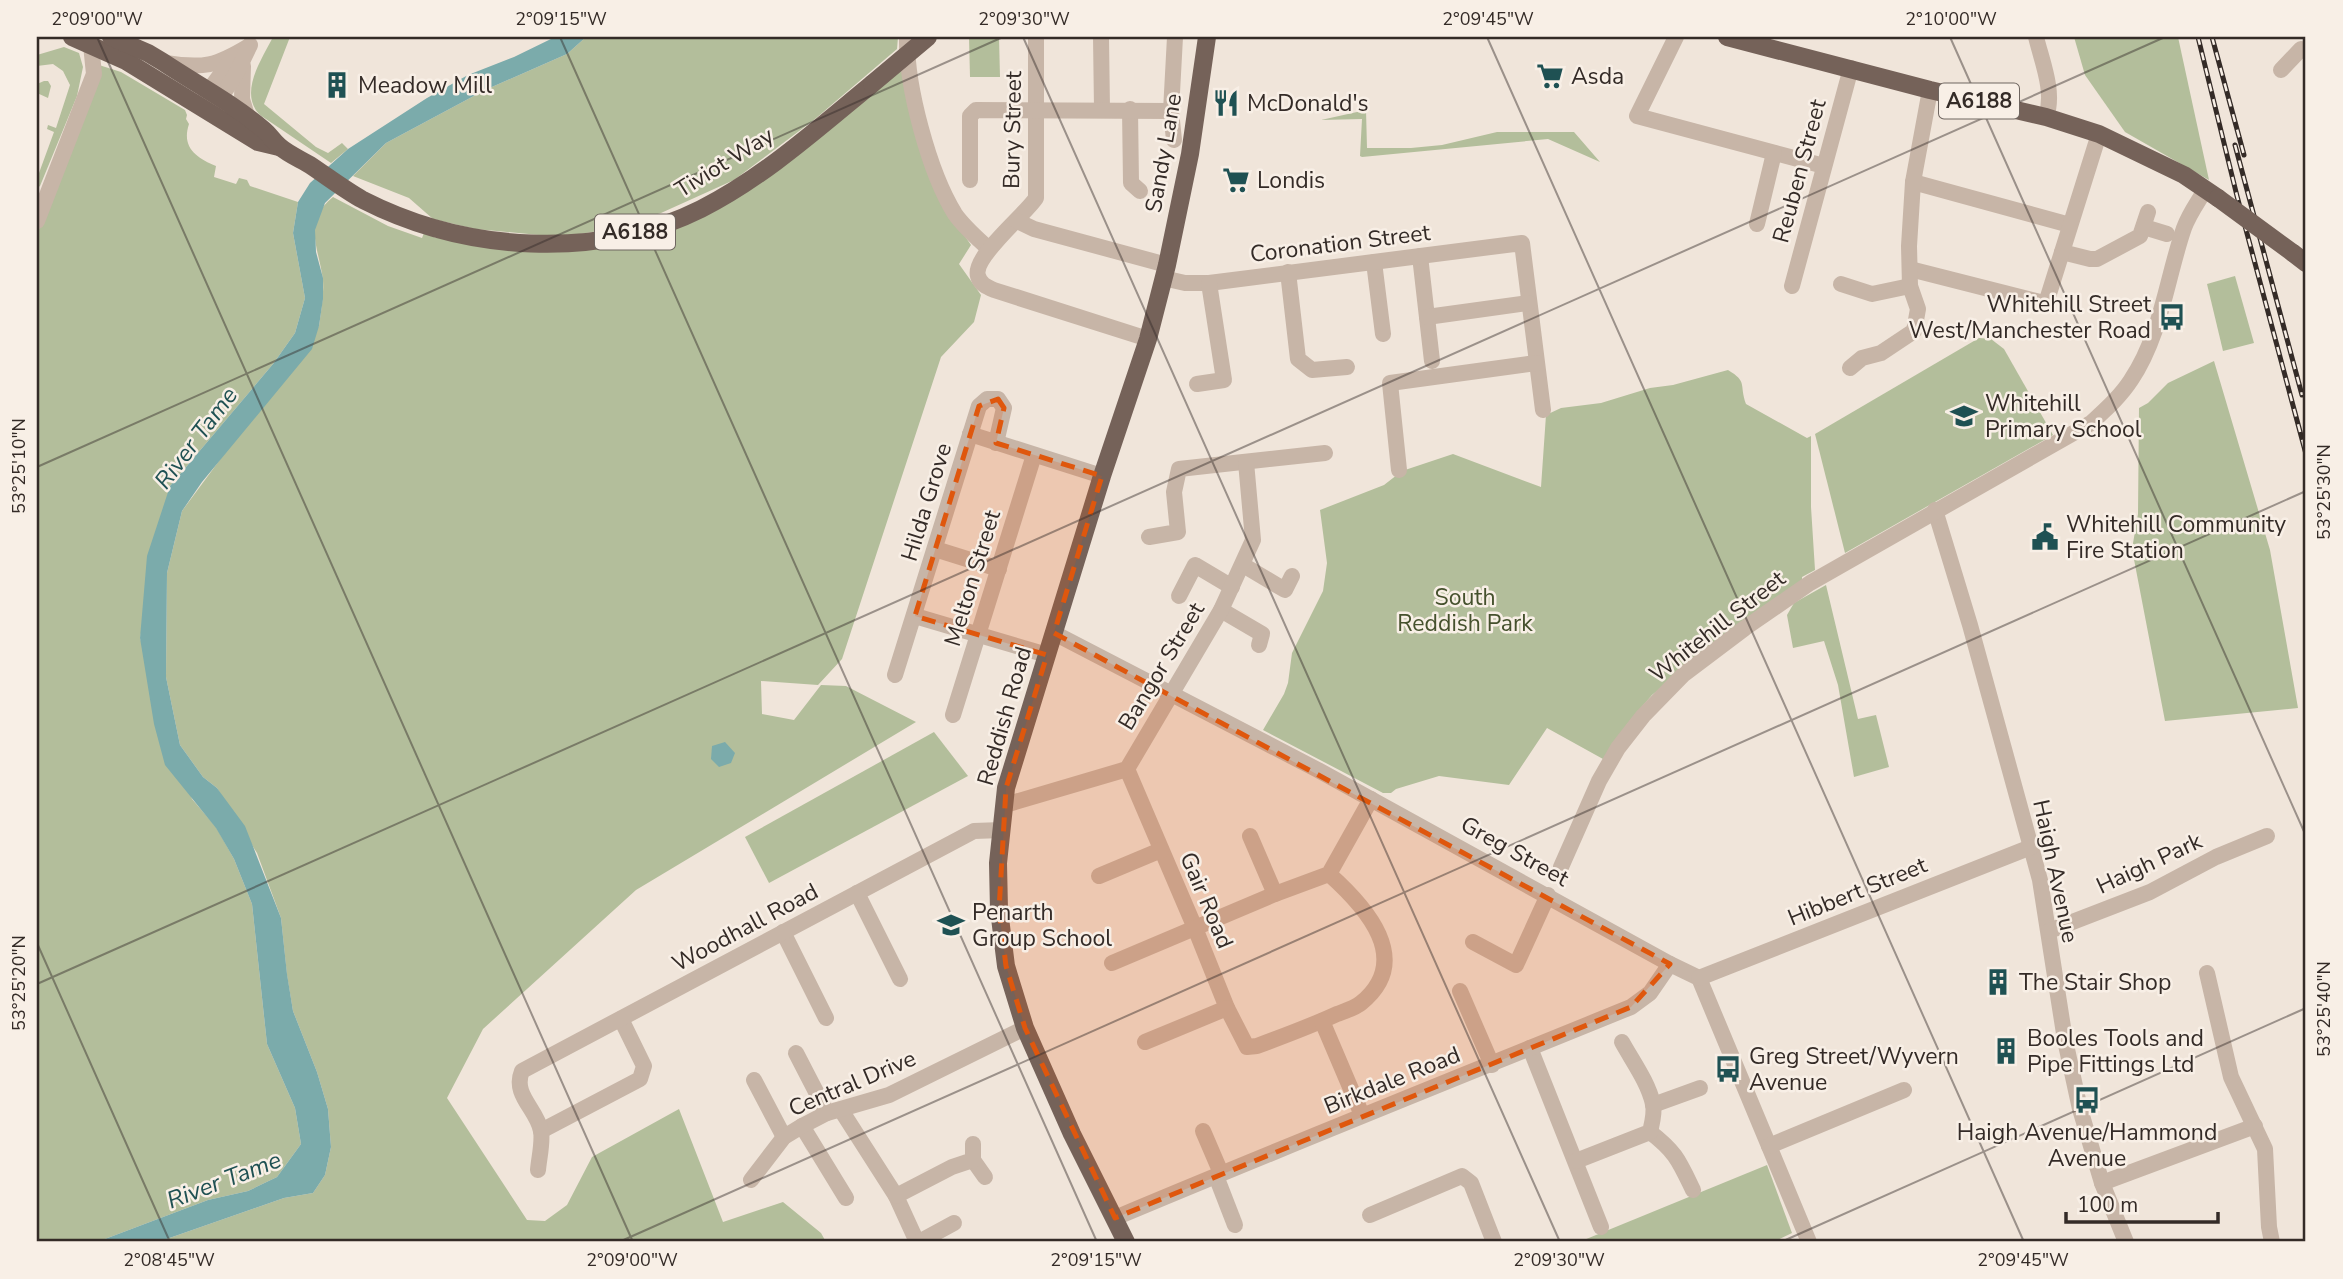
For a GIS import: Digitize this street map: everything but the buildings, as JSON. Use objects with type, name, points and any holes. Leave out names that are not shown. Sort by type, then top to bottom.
[{"type":"main road","name":"Tiviot Way","points":[[72,37],[248,119],[265,131],[279,147],[361,199],[391,212],[460,234],[512,242],[565,243],[614,237],[661,226],[700,209],[743,184],[795,147],[928,37]]},
{"type":"main road","name":"Tiviot Way","points":[[111,37],[163,62],[258,142],[279,147]]},
{"type":"main road","name":"Sandy Lane","points":[[1165,272],[1191,153],[1207,37]]},
{"type":"main road","name":"A6188","points":[[1727,37],[2046,117],[2099,134],[2184,175],[2300,258]]},
{"type":"main road","name":"Reddish Road","points":[[1126,1242],[1072,1134],[1025,1028],[1006,966],[999,910],[998,863],[1006,788],[1102,476],[1148,339],[1165,272]]},
{"type":"street","points":[[907,37],[909,78],[938,176],[955,213],[989,249],[978,267],[978,276],[984,285],[1148,339]]},
{"type":"street","name":"Bury Street","points":[[989,249],[1036,198],[1037,37]]},
{"type":"street","points":[[1101,37],[1102,109]]},
{"type":"street","name":"Sandy Lane","points":[[1174,140],[1171,111],[1175,37]]},
{"type":"street","points":[[1676,37],[1637,116],[1824,166]]},
{"type":"street","points":[[2036,37],[2049,90],[2050,108],[2046,117]]},
{"type":"street","points":[[37,221],[94,74],[91,45]]},
{"type":"street","points":[[163,62],[198,67],[222,61],[245,49]]},
{"type":"street","points":[[210,103],[245,49]]},
{"type":"street","points":[[245,49],[242,99],[248,119]]},
{"type":"street","points":[[2281,70],[2297,53],[2306,69]]},
{"type":"street","name":"Reuben Street","points":[[1792,286],[1851,68]]},
{"type":"street","points":[[1850,368],[1862,358],[1881,353],[1913,331],[1918,309],[1910,278],[1913,182],[1930,90]]},
{"type":"street","points":[[1130,109],[1131,183],[1140,191]]},
{"type":"street","points":[[970,180],[970,116],[976,110],[1171,111]]},
{"type":"street","points":[[1841,284],[1872,294],[1910,278],[2044,303],[2099,134]]},
{"type":"street","points":[[1757,224],[1774,153]]},
{"type":"street","points":[[1913,182],[2070,225]]},
{"type":"street","name":"Whitehill Street","points":[[1561,867],[1618,748],[1643,716],[1685,674],[1810,583],[2091,423],[2117,399],[2132,379],[2160,313],[2185,226],[2211,194]]},
{"type":"street","points":[[2062,252],[2090,260],[2100,258],[2137,238],[2146,219],[2167,234]]},
{"type":"street","name":"Coronation Street","points":[[1017,221],[1165,272],[1185,283],[1209,283],[1522,243],[1528,303]]},
{"type":"street","points":[[1420,257],[1432,361]]},
{"type":"street","points":[[1374,262],[1383,334]]},
{"type":"street","points":[[1289,272],[1298,359],[1312,370],[1347,367]]},
{"type":"street","points":[[1198,384],[1224,380],[1209,283]]},
{"type":"street","points":[[1427,317],[1528,303],[1543,410]]},
{"type":"street","points":[[1399,470],[1390,383],[1536,363]]},
{"type":"street","name":"Hilda Grove","points":[[895,675],[979,406],[987,399],[998,399],[1004,408],[996,443]]},
{"type":"street","points":[[970,434],[1102,476]]},
{"type":"street","points":[[1149,537],[1178,532],[1174,492],[1179,469],[1325,453]]},
{"type":"street","name":"Melton Street","points":[[953,715],[1034,455]]},
{"type":"street","name":"Bangor Street","points":[[1127,769],[1222,610],[1254,540],[1246,462]]},
{"type":"street","name":"Haigh Avenue","points":[[1935,510],[2031,846],[2049,931],[2064,1040],[2080,1109],[2102,1184],[2126,1242]]},
{"type":"street","points":[[935,549],[999,569]]},
{"type":"street","points":[[1179,596],[1195,565],[1232,587]]},
{"type":"street","points":[[1243,565],[1285,590],[1292,576]]},
{"type":"street","points":[[1222,610],[1262,634],[1259,645]]},
{"type":"street","points":[[915,616],[1047,654]]},
{"type":"street","name":"Greg Street","points":[[1054,632],[1371,799],[1699,978]]},
{"type":"street","points":[[1005,805],[1127,769]]},
{"type":"street","name":"Gair Road","points":[[1127,769],[1227,1009],[1247,1047],[1257,1046],[1322,1021]]},
{"type":"street","points":[[1112,963],[1329,874],[1371,799]]},
{"type":"street","name":"Woodhall Road","points":[[541,1131],[520,1090],[518,1080],[522,1071],[974,831],[1002,830]]},
{"type":"street","points":[[1250,836],[1275,894]]},
{"type":"street","name":"Haigh Park","points":[[2049,931],[2150,892],[2216,857],[2267,836]]},
{"type":"street","name":"Hibbert Street","points":[[1699,978],[2031,846]]},
{"type":"street","points":[[1099,876],[1161,850]]},
{"type":"street","points":[[1329,874],[1347,890],[1375,928],[1385,949],[1385,969],[1376,986],[1360,1004],[1322,1021],[1363,1115]]},
{"type":"street","points":[[857,893],[900,979]]},
{"type":"street","points":[[1473,943],[1516,965],[1548,895]]},
{"type":"street","points":[[783,932],[826,1018]]},
{"type":"street","name":"Birkdale Road","points":[[1115,1219],[1631,1007],[1650,993],[1670,964]]},
{"type":"street","points":[[2207,973],[2231,1077],[2265,1149],[2272,1242]]},
{"type":"street","points":[[1699,978],[1809,1242]]},
{"type":"street","points":[[1460,991],[1492,1065]]},
{"type":"street","points":[[1145,1042],[1227,1009]]},
{"type":"street","points":[[538,1170],[541,1131],[640,1079],[644,1066],[621,1019]]},
{"type":"street","name":"Central Drive","points":[[751,1180],[784,1137],[802,1126],[834,1112],[889,1095],[1025,1028]]},
{"type":"street","points":[[1622,1042],[1653,1105],[1650,1132]]},
{"type":"street","points":[[1530,1048],[1601,1227]]},
{"type":"street","points":[[796,1053],[834,1112],[896,1196],[918,1242],[954,1223]]},
{"type":"street","points":[[754,1080],[784,1137]]},
{"type":"street","points":[[1653,1105],[1700,1088]]},
{"type":"street","points":[[1769,1146],[1904,1090]]},
{"type":"street","points":[[802,1126],[846,1199]]},
{"type":"street","points":[[2102,1184],[2256,1126]]},
{"type":"street","points":[[1203,1131],[1235,1226]]},
{"type":"street","points":[[1576,1161],[1650,1132]]},
{"type":"street","points":[[1650,1132],[1677,1156],[1693,1191]]},
{"type":"street","points":[[896,1196],[952,1167],[973,1152],[985,1177]]},
{"type":"street","points":[[1370,1215],[1462,1176],[1471,1183],[1494,1242]]},
{"type":"highlighted area","points":[[998,399],[1004,408],[996,443],[1102,476],[1054,633],[1670,964],[1631,1007],[1115,1218],[1025,1028],[1006,966],[999,910],[1006,788],[1047,655],[915,616],[979,406]]},
{"type":"green space","points":[[273,37],[290,37],[264,104],[316,147],[328,153],[342,143],[348,149],[331,163],[260,115],[254,106],[251,97],[254,76]]},
{"type":"green space","points":[[586,37],[898,37],[897,49],[815,119],[734,180],[661,213],[605,230],[560,237],[475,229],[433,219],[409,198],[353,176],[386,143],[485,90],[567,54]]},
{"type":"green space","points":[[969,37],[999,37],[1000,77],[970,77]]},
{"type":"green space","points":[[2074,37],[2178,37],[2209,180],[2125,132],[2085,75]]},
{"type":"green space","points":[[64,47],[79,53],[83,67],[77,96],[37,188],[37,172],[39,173],[54,132],[47,129],[48,125],[56,128],[70,85],[63,71],[53,64],[37,66],[37,55]]},
{"type":"green space","points":[[99,65],[121,72],[185,110],[189,124],[189,146],[197,156],[216,166],[214,177],[236,184],[239,178],[247,180],[250,186],[298,202],[293,233],[305,298],[295,333],[273,364],[170,486],[140,638],[192,799],[216,827],[234,859],[252,904],[267,1044],[295,1108],[301,1144],[277,1177],[248,1191],[208,1200],[97,1242],[37,1242],[37,234],[83,117]]},
{"type":"green space","points":[[902,68],[941,202],[971,245],[959,264],[981,295],[974,322],[941,357],[842,659],[818,685],[761,681],[762,714],[794,720],[821,685],[846,686],[916,722],[636,890],[483,1029],[447,1098],[527,1220],[545,1221],[567,1205],[592,1157],[679,1109],[723,1222],[783,1202],[821,1233],[826,1242],[158,1242],[284,1198],[313,1193],[325,1175],[331,1147],[328,1109],[293,1011],[281,918],[257,853],[217,788],[203,777],[180,745],[166,677],[167,573],[182,511],[319,326],[323,281],[315,226],[323,207],[333,197],[388,226],[422,238],[424,233],[436,238],[437,234],[615,244],[816,140]]},
{"type":"green space","points":[[48,81],[51,86],[48,98],[37,93],[37,84]]},
{"type":"green space","points":[[1366,110],[1367,148],[1442,145],[1497,132],[1574,132],[1600,162],[1548,139],[1362,157],[1362,119],[1321,120]]},
{"type":"green space","points":[[2235,276],[2254,343],[2223,351],[2207,284]]},
{"type":"green space","points":[[1979,338],[1991,339],[2004,349],[2053,435],[1845,553],[1815,434]]},
{"type":"green space","points":[[2214,361],[2270,550],[2298,708],[2165,721],[2132,549],[2138,514],[2139,408],[2168,383]]},
{"type":"green space","name":"South Reddish Park","points":[[1728,370],[1741,381],[1746,404],[1807,438],[1811,436],[1811,507],[1815,570],[1802,577],[1802,581],[1767,604],[1652,695],[1603,759],[1547,728],[1509,785],[1439,776],[1396,789],[1391,793],[1383,793],[1263,730],[1284,694],[1292,653],[1323,591],[1327,563],[1320,510],[1384,485],[1402,471],[1453,454],[1541,487],[1546,415],[1561,408],[1601,403],[1650,388],[1673,385]]},
{"type":"green space","points":[[1826,585],[1858,719],[1876,715],[1889,767],[1854,777],[1838,685],[1824,641],[1793,648],[1787,615],[1794,603]]},
{"type":"green space","points":[[934,732],[968,776],[769,883],[745,837]]},
{"type":"green space","points":[[1767,1165],[1792,1233],[1773,1242],[1579,1242]]},
{"type":"water","points":[[555,37],[586,37],[567,54],[485,90],[386,143],[325,203],[315,230],[316,252],[323,278],[323,299],[312,349],[202,482],[182,511],[167,573],[166,677],[180,745],[245,826],[281,918],[293,1011],[328,1109],[331,1147],[325,1175],[313,1193],[284,1198],[158,1242],[97,1242],[208,1200],[248,1191],[277,1177],[301,1144],[295,1108],[267,1044],[252,904],[234,859],[216,828],[165,765],[154,724],[140,638],[147,556],[170,486],[273,364],[295,333],[305,298],[293,233],[298,202],[310,183],[348,149],[427,98],[468,75]]},
{"type":"water","points":[[725,742],[735,753],[731,763],[719,767],[711,759],[712,746]]},
{"type":"railway","points":[[2198,37],[2237,196],[2306,454]]},
{"type":"railway","points":[[2212,37],[2244,155]]},
{"type":"railway","points":[[2235,145],[2302,395]]},
{"type":"place","name":"Asda","points":[[1550,76]]},
{"type":"place","name":"Meadow Mill","points":[[337,85]]},
{"type":"place","name":"McDonald's","points":[[1226,103]]},
{"type":"place","name":"Londis","points":[[1236,180]]},
{"type":"place","name":"Whitehill Street West/Manchester Road","points":[[2172,317]]},
{"type":"place","name":"Whitehill Primary School","points":[[1964,416]]},
{"type":"place","name":"Whitehill Community Fire Station","points":[[2045,537]]},
{"type":"place","name":"Penarth Group School","points":[[951,925]]},
{"type":"place","name":"The Stair Shop","points":[[1998,982]]},
{"type":"place","name":"Booles Tools and Pipe Fittings Ltd","points":[[2006,1051]]},
{"type":"place","name":"Greg Street/Wyvern Avenue","points":[[1728,1069]]},
{"type":"place","name":"Haigh Avenue/Hammond Avenue","points":[[2087,1100]]},
{"type":"water label","name":"River Tame","points":[[196,438]]},
{"type":"water label","name":"River Tame","points":[[224,1180]]}]
